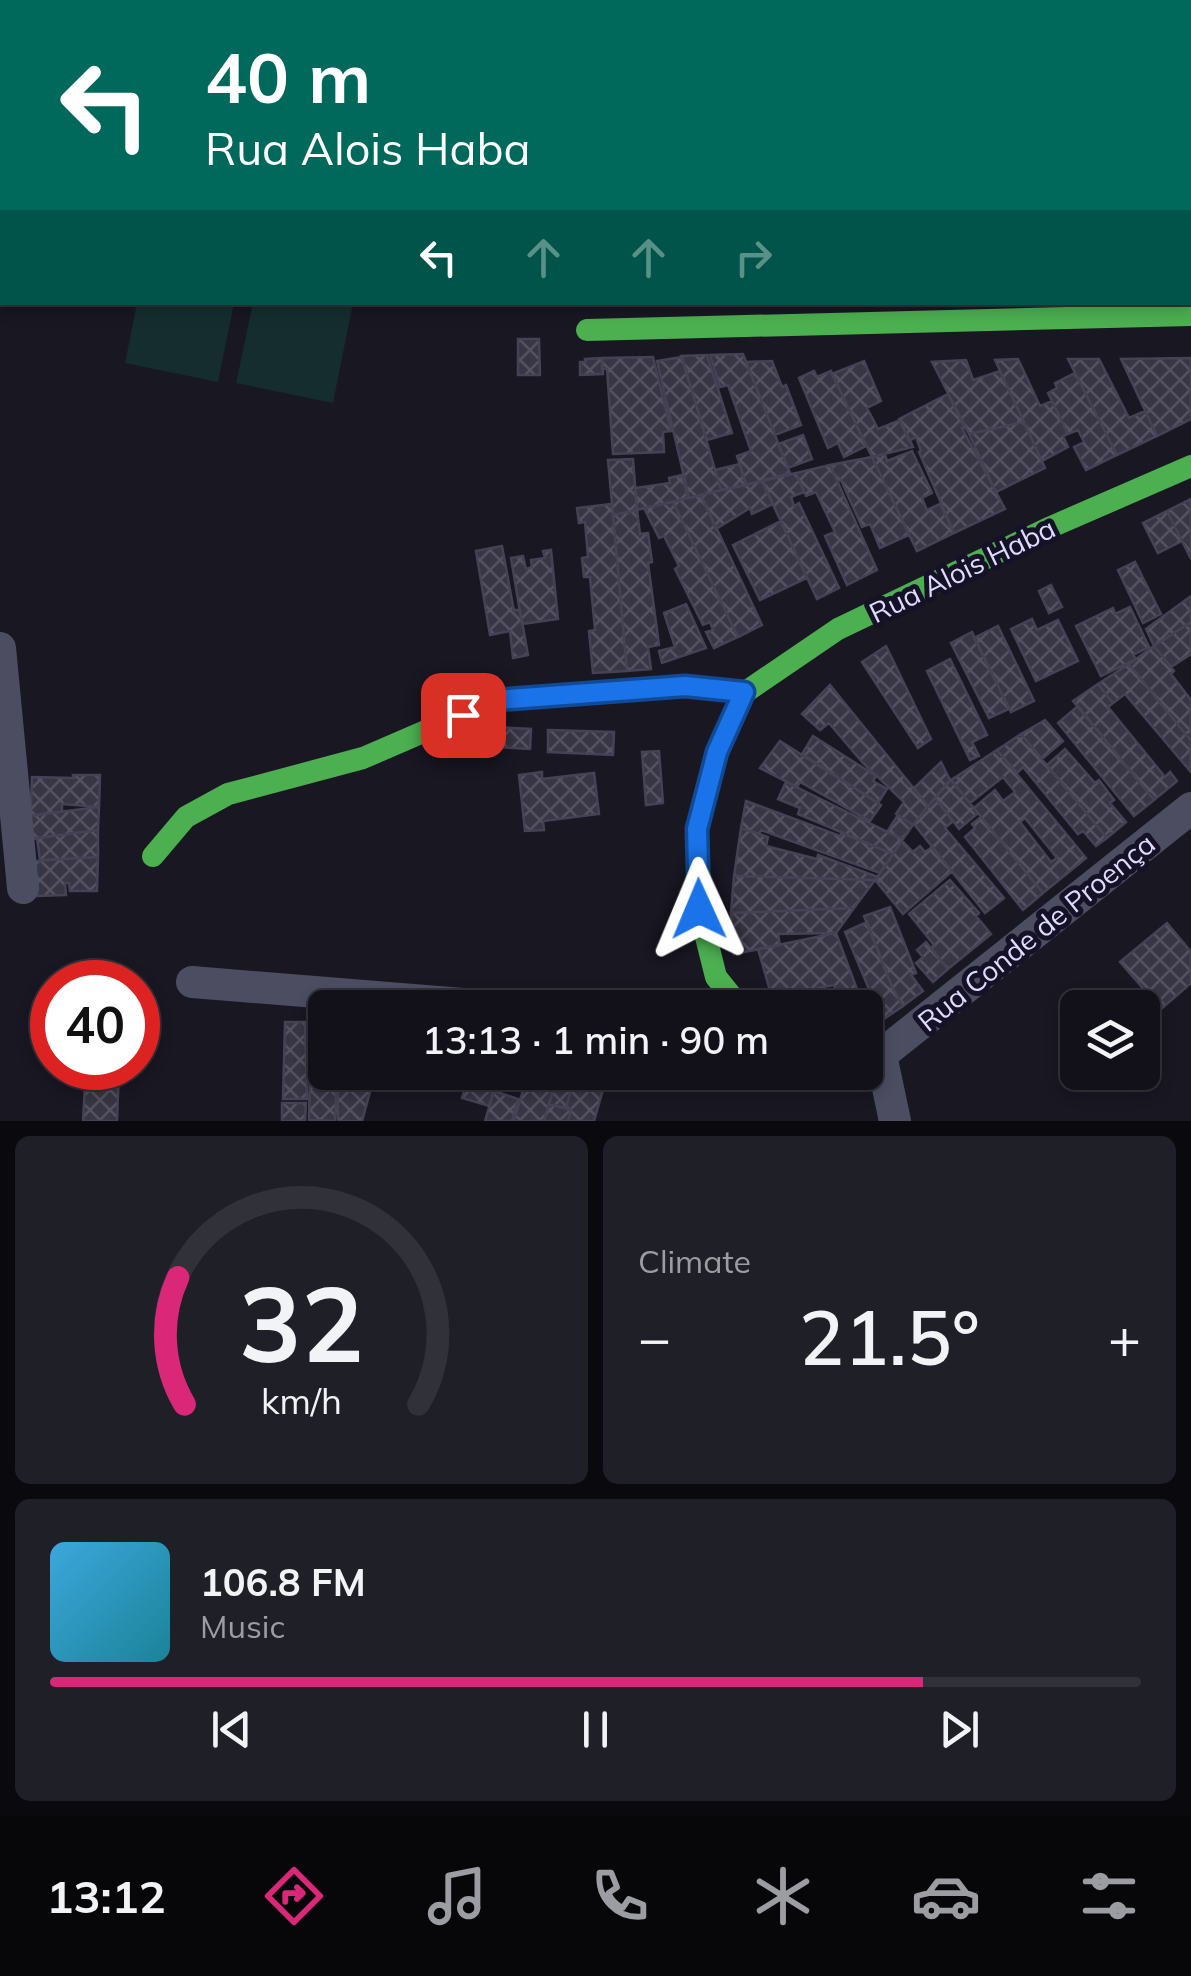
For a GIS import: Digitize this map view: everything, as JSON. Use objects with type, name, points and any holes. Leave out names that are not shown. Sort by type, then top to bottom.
[{"type":"street","points":[[587,330],[982,312],[1191,315]]},
{"type":"street","name":"Rua Alois Haba","points":[[744,692],[838,630],[1051,527],[1191,466]]},
{"type":"street","points":[[0,648],[24,888]]},
{"type":"street","points":[[154,856],[186,817],[228,794],[363,758],[496,700],[685,686],[744,692],[717,752],[697,829],[699,909],[716,978],[726,990]]},
{"type":"street","name":"Rua Conde de Proença","points":[[883,1047],[1191,808]]},
{"type":"street","points":[[192,982],[308,991]]},
{"type":"street","points":[[883,1085],[895,1121]]},
{"type":"green space","points":[[137,305],[234,305],[218,382],[125,363]]},
{"type":"green space","points":[[253,305],[353,305],[333,403],[236,383]]},
{"type":"building","points":[[518,339],[539,339],[540,375],[518,375]]},
{"type":"building","points":[[743,354],[790,473],[746,485],[737,456],[751,451],[728,385],[720,387],[710,355]]},
{"type":"building","points":[[707,355],[732,433],[707,440],[681,356]]},
{"type":"building","points":[[653,357],[671,431],[663,432],[664,452],[613,454],[607,369],[602,369],[602,358]]},
{"type":"building","points":[[682,357],[721,490],[689,498],[657,361]]},
{"type":"building","points":[[602,358],[603,374],[580,375],[580,362]]},
{"type":"building","points":[[1191,358],[1191,419],[1157,436],[1121,359]]},
{"type":"building","points":[[1018,359],[1040,406],[1052,401],[1068,434],[1063,436],[1068,447],[1042,461],[995,360]]},
{"type":"building","points":[[1068,359],[1099,359],[1129,418],[1145,411],[1157,436],[1117,455]]},
{"type":"building","points":[[966,360],[973,380],[1000,371],[1024,422],[969,434],[932,362]]},
{"type":"building","points":[[772,361],[801,425],[775,435],[746,362]]},
{"type":"building","points":[[864,361],[881,401],[867,408],[878,429],[900,420],[913,447],[872,457],[832,374]]},
{"type":"building","points":[[814,371],[817,377],[831,371],[866,446],[844,457],[838,443],[828,448],[799,378]]},
{"type":"building","points":[[1075,373],[1117,455],[1086,470],[1074,447],[1084,442],[1078,430],[1068,434],[1048,393],[1057,388],[1055,383]]},
{"type":"building","points":[[948,394],[1005,509],[954,533],[916,437],[909,441],[899,419]]},
{"type":"building","points":[[1024,422],[1045,468],[996,492],[969,434]]},
{"type":"building","points":[[803,435],[812,459],[788,468],[778,444]]},
{"type":"building","points":[[912,451],[932,493],[922,498],[927,510],[940,504],[954,533],[917,551],[872,457],[885,454],[887,461]]},
{"type":"building","points":[[872,457],[909,535],[880,548],[870,524],[862,527],[830,465]]},
{"type":"building","points":[[633,459],[637,510],[613,515],[608,460]]},
{"type":"building","points":[[740,464],[746,485],[721,490],[715,470]]},
{"type":"building","points":[[830,465],[877,570],[847,585],[825,536],[835,532],[816,492],[806,496],[796,473]]},
{"type":"building","points":[[796,473],[804,492],[791,497],[794,506],[799,503],[839,588],[817,599],[762,481]]},
{"type":"building","points":[[682,475],[688,498],[637,510],[635,488],[670,483],[669,478]]},
{"type":"building","points":[[762,481],[773,504],[752,514],[750,508],[716,529],[701,495]]},
{"type":"building","points":[[701,495],[762,625],[738,637],[673,502]]},
{"type":"building","points":[[1191,499],[1191,559],[1167,511]]},
{"type":"building","points":[[673,502],[738,637],[714,648],[706,632],[713,630],[710,622],[703,625],[675,569],[679,566],[664,536],[659,538],[644,508]]},
{"type":"building","points":[[612,504],[627,671],[593,673],[589,631],[595,630],[590,577],[584,577],[582,558],[588,557],[585,522],[579,523],[577,508]]},
{"type":"building","points":[[637,510],[640,534],[648,533],[659,645],[648,647],[651,669],[627,671],[613,515]]},
{"type":"building","points":[[1167,511],[1182,541],[1158,553],[1143,523]]},
{"type":"building","points":[[781,521],[807,578],[760,600],[733,545]]},
{"type":"building","points":[[502,546],[513,606],[520,610],[528,655],[513,658],[510,631],[490,635],[476,551]]},
{"type":"building","points":[[551,550],[558,619],[522,624],[511,558],[523,556],[526,569],[532,567],[531,560],[545,558],[543,551]]},
{"type":"building","points":[[1135,562],[1161,614],[1143,623],[1118,570]]},
{"type":"building","points":[[1051,585],[1062,607],[1049,613],[1039,591]]},
{"type":"building","points":[[1191,596],[1191,622],[1154,646],[1146,629]]},
{"type":"building","points":[[686,604],[706,648],[662,663],[659,651],[675,647],[664,613]]},
{"type":"building","points":[[1130,607],[1149,647],[1133,655],[1136,659],[1101,676],[1076,626],[1113,608],[1115,614]]},
{"type":"building","points":[[1032,619],[1037,630],[1058,620],[1078,661],[1036,681],[1011,629]]},
{"type":"building","points":[[1191,622],[1191,654],[1171,667],[1154,646]]},
{"type":"building","points":[[998,626],[1034,701],[1011,712],[974,638]]},
{"type":"building","points":[[972,632],[1009,709],[989,718],[951,643]]},
{"type":"building","points":[[886,646],[931,739],[918,748],[862,662]]},
{"type":"building","points":[[1154,646],[1191,700],[1191,741],[1129,664]]},
{"type":"building","points":[[950,659],[987,735],[972,742],[979,756],[970,760],[927,671]]},
{"type":"building","points":[[1129,664],[1191,741],[1190,771],[1125,694],[1113,703],[1098,684]]},
{"type":"building","points":[[1098,684],[1113,703],[1108,707],[1165,777],[1170,772],[1177,781],[1154,800],[1073,701]]},
{"type":"building","points":[[830,685],[928,806],[913,825],[896,814],[904,802],[829,723],[820,730],[802,714]]},
{"type":"building","points":[[1078,706],[1154,800],[1134,816],[1058,723]]},
{"type":"building","points":[[1045,720],[1063,741],[1042,759],[1021,734]]},
{"type":"building","points":[[496,727],[531,729],[530,749],[495,747]]},
{"type":"building","points":[[548,730],[614,732],[613,755],[548,752]]},
{"type":"building","points":[[1021,734],[1107,838],[1096,846],[1083,831],[1078,834],[1023,767],[1017,773],[997,750]]},
{"type":"building","points":[[813,736],[876,776],[873,781],[887,789],[878,803],[802,754]]},
{"type":"building","points":[[780,741],[881,805],[870,821],[800,782],[797,787],[760,768]]},
{"type":"building","points":[[1065,749],[1095,783],[1099,780],[1114,800],[1110,803],[1126,822],[1107,838],[1047,765]]},
{"type":"building","points":[[997,750],[1086,858],[1043,893],[974,808],[995,790],[1003,801],[1015,792],[1003,777],[970,803],[951,780]],"holes":[[[1025,818],[1057,858],[1051,862],[1020,822]]]},
{"type":"building","points":[[659,751],[663,803],[646,805],[642,752]]},
{"type":"building","points":[[941,762],[950,780],[928,806],[914,788]]},
{"type":"building","points":[[542,772],[542,779],[594,773],[599,814],[543,821],[544,830],[525,831],[519,775]]},
{"type":"building","points":[[73,775],[100,775],[99,807],[62,804],[62,812],[27,816],[32,777],[74,778]]},
{"type":"building","points":[[951,780],[978,813],[959,829],[935,798]]},
{"type":"building","points":[[786,782],[903,839],[893,854],[798,814],[800,808],[778,799]]},
{"type":"building","points":[[935,798],[953,821],[945,828],[1004,898],[985,913],[914,824]]},
{"type":"building","points":[[746,801],[893,854],[880,873],[761,830],[759,834],[741,828]]},
{"type":"building","points":[[99,807],[98,830],[30,839],[27,816]]},
{"type":"building","points":[[898,815],[913,825],[903,839],[887,832]]},
{"type":"building","points":[[981,817],[1043,893],[1023,910],[965,837]]},
{"type":"building","points":[[741,828],[768,837],[766,846],[817,859],[818,855],[878,877],[875,880],[734,876]]},
{"type":"building","points":[[98,830],[98,857],[40,860],[37,838]]},
{"type":"building","points":[[902,841],[913,852],[920,846],[925,852],[932,847],[952,871],[903,914],[875,880]]},
{"type":"building","points":[[98,857],[97,891],[70,891],[69,883],[65,883],[66,895],[37,896],[33,861]]},
{"type":"building","points":[[734,876],[875,880],[854,908],[731,913]]},
{"type":"building","points":[[950,880],[979,913],[976,916],[991,934],[948,969],[909,914]]},
{"type":"building","points":[[890,907],[916,973],[911,975],[923,991],[903,1006],[864,916]]},
{"type":"building","points":[[854,908],[836,933],[778,934],[780,945],[734,954],[731,913]]},
{"type":"building","points":[[867,922],[903,1006],[883,1020],[883,990],[869,990],[845,932]]},
{"type":"building","points":[[1167,923],[1191,952],[1191,983],[1161,1009],[1160,990],[1144,990],[1120,962]]},
{"type":"building","points":[[836,933],[857,990],[836,990],[834,985],[818,990],[770,990],[758,949]]},
{"type":"building","points":[[926,942],[948,969],[933,982],[916,963],[923,957],[917,950]]},
{"type":"building","points":[[285,1022],[305,1022],[307,1099],[283,1099]]},
{"type":"building","points":[[85,1090],[118,1090],[117,1121],[83,1121]]},
{"type":"building","points":[[310,1090],[336,1090],[335,1121],[309,1120]]},
{"type":"building","points":[[337,1090],[371,1090],[362,1121],[338,1121]]},
{"type":"building","points":[[464,1090],[494,1090],[489,1106],[462,1098]]},
{"type":"building","points":[[523,1090],[553,1090],[544,1121],[514,1121]]},
{"type":"building","points":[[553,1090],[571,1090],[566,1108],[549,1104]]},
{"type":"building","points":[[571,1090],[603,1090],[594,1121],[568,1121],[571,1110],[566,1108]]},
{"type":"building","points":[[494,1091],[518,1099],[512,1121],[485,1121]]},
{"type":"building","points":[[282,1103],[306,1103],[305,1121],[282,1121]]},
{"type":"building","points":[[549,1104],[571,1110],[568,1121],[544,1121]]},
{"type":"traffic: fast","points":[[587,330],[1191,315]]},
{"type":"traffic: fast","points":[[726,990],[716,977],[699,909],[697,829],[717,752],[744,693],[838,629],[1051,527],[1191,466]]},
{"type":"traffic: fast","points":[[153,856],[186,817],[228,794],[363,758],[497,700],[685,686],[744,693]]},
{"type":"route","points":[[463,715],[496,700],[685,686],[744,692],[717,752],[697,829],[699,909]]}]
